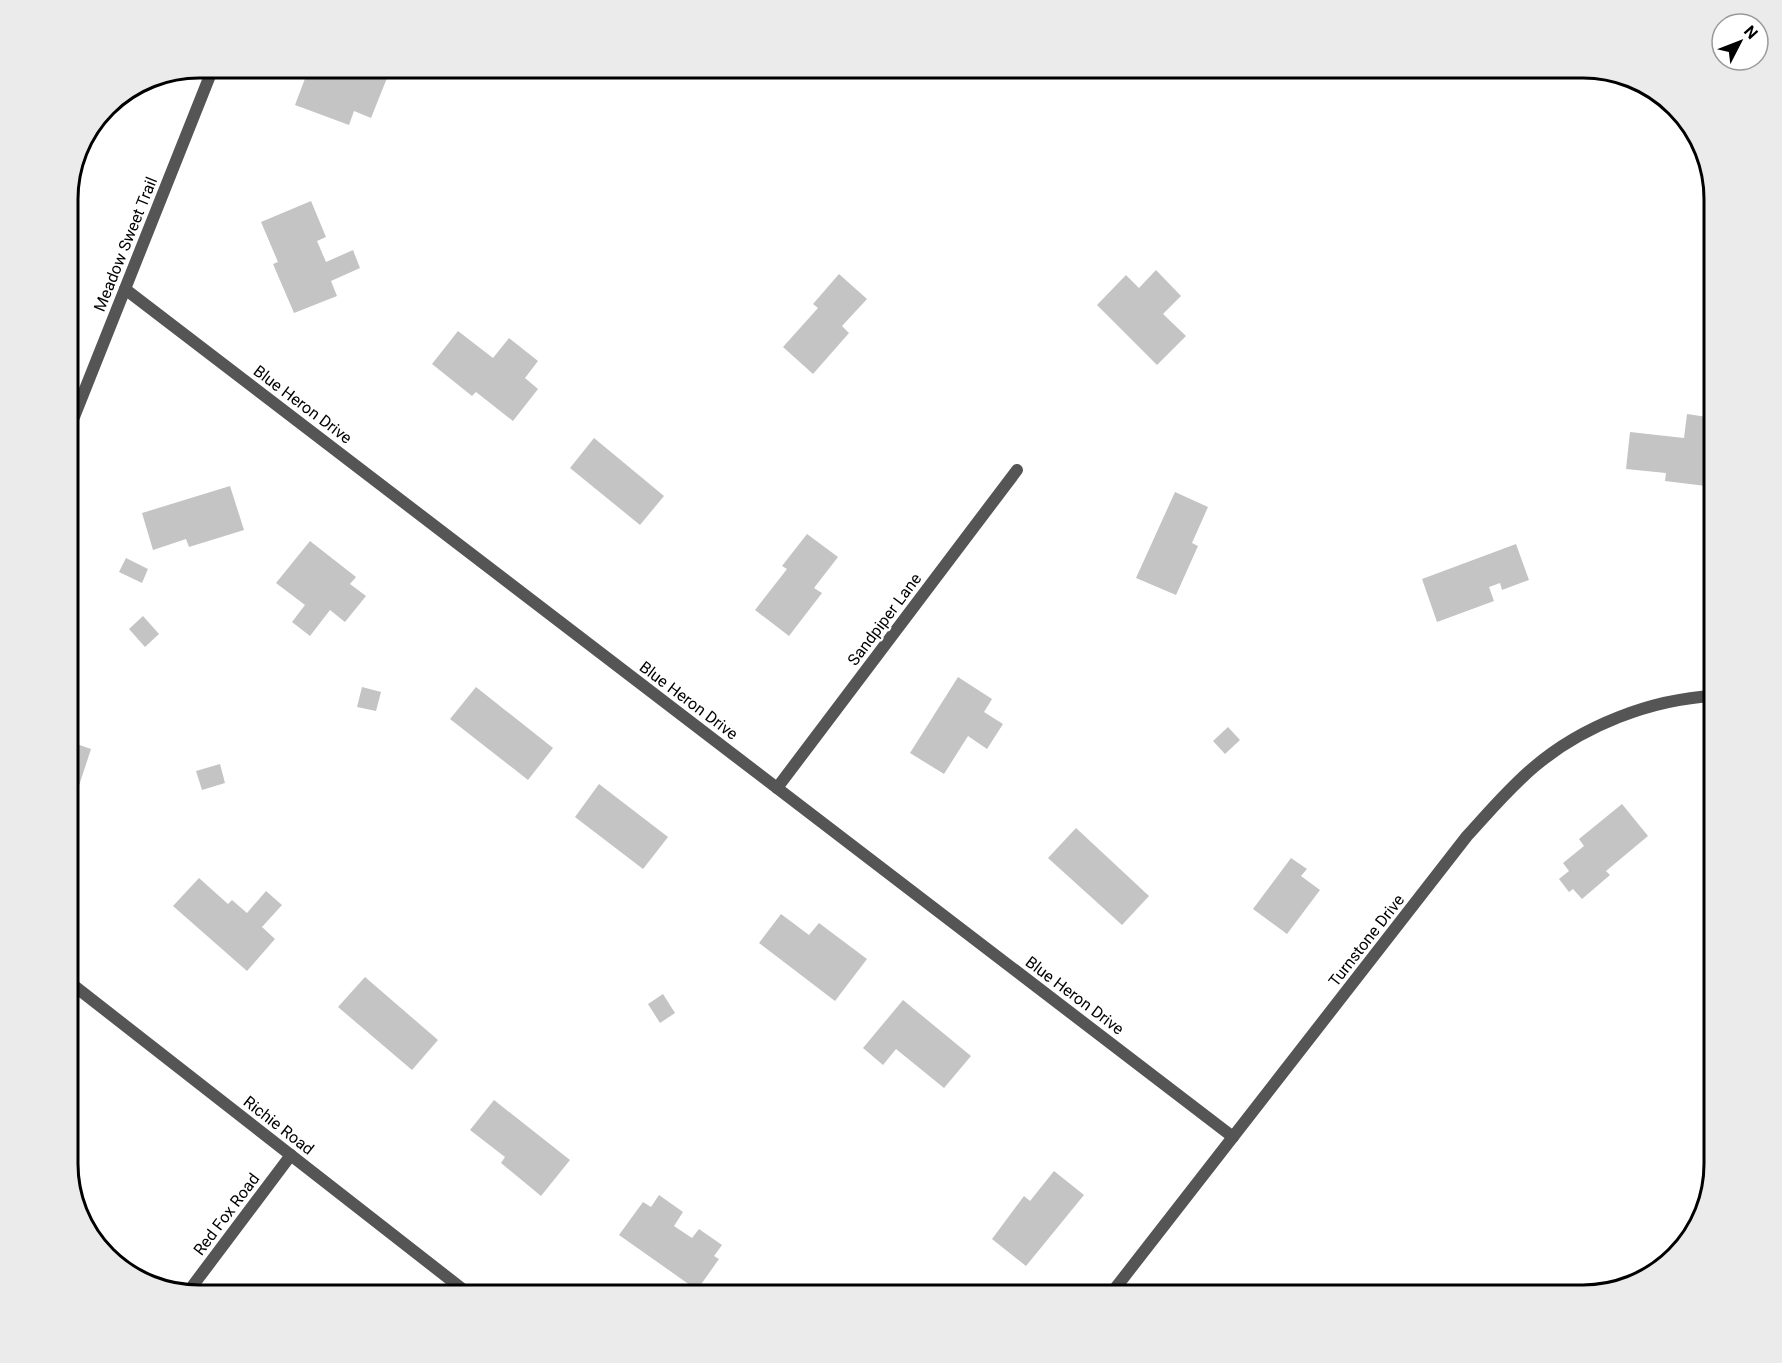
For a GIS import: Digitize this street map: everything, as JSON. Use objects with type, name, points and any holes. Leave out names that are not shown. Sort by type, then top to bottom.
[{"type":"street","name":"Meadow Sweet Trail","points":[[78,407],[209,78]]},
{"type":"street","name":"Blue Heron Drive","points":[[125,288],[1233,1137]]},
{"type":"street","name":"Sandpiper Lane","points":[[777,788],[1017,470]]},
{"type":"street","name":"Turnstone Drive","points":[[1119,1285],[1467,836],[1500,799],[1535,766],[1574,739],[1608,722],[1650,706],[1704,696]]},
{"type":"street","name":"Richie Road","points":[[78,989],[456,1285]]},
{"type":"street","name":"Red Fox Road","points":[[193,1285],[291,1155]]},
{"type":"building","points":[[305,78],[387,78],[371,118],[354,111],[349,125],[295,105]]},
{"type":"building","points":[[311,201],[326,237],[317,241],[326,262],[353,250],[360,268],[331,281],[337,296],[294,313],[273,264],[278,262],[261,222]]},
{"type":"building","points":[[1156,270],[1181,296],[1163,314],[1186,336],[1157,365],[1097,305],[1126,275],[1139,288]]},
{"type":"building","points":[[839,274],[867,299],[842,326],[849,333],[813,374],[783,347],[818,308],[813,304]]},
{"type":"building","points":[[458,331],[493,358],[509,338],[538,361],[525,378],[538,389],[513,421],[476,392],[472,396],[432,364]]},
{"type":"building","points":[[1687,414],[1704,417],[1704,486],[1665,481],[1666,473],[1626,469],[1630,432],[1684,438]]},
{"type":"building","points":[[594,438],[664,496],[640,525],[570,468]]},
{"type":"building","points":[[230,486],[244,530],[189,547],[186,539],[153,550],[142,513]]},
{"type":"building","points":[[1175,492],[1208,507],[1192,543],[1198,546],[1176,595],[1136,578]]},
{"type":"building","points":[[807,534],[838,557],[814,588],[822,593],[789,636],[755,610],[787,569],[782,566]]},
{"type":"building","points":[[310,541],[356,577],[350,584],[366,596],[345,622],[330,610],[310,636],[292,622],[305,605],[276,583]]},
{"type":"building","points":[[1516,544],[1529,580],[1502,590],[1500,583],[1489,587],[1494,601],[1437,622],[1422,579]]},
{"type":"building","points":[[126,558],[148,569],[142,583],[119,572]]},
{"type":"building","points":[[143,616],[159,634],[145,647],[129,629]]},
{"type":"building","points":[[958,677],[992,699],[984,712],[1003,724],[987,749],[968,736],[944,774],[910,753]]},
{"type":"building","points":[[362,687],[381,692],[376,711],[357,707]]},
{"type":"building","points":[[476,687],[553,748],[528,780],[450,719]]},
{"type":"building","points":[[1228,727],[1240,740],[1225,754],[1213,741]]},
{"type":"building","points":[[78,744],[91,749],[78,789]]},
{"type":"building","points":[[220,764],[225,783],[202,790],[196,771]]},
{"type":"building","points":[[599,784],[668,837],[643,869],[575,817]]},
{"type":"building","points":[[1622,804],[1648,836],[1606,871],[1610,875],[1582,899],[1573,889],[1569,892],[1559,879],[1569,871],[1563,863],[1584,846],[1579,839]]},
{"type":"building","points":[[1076,828],[1149,896],[1122,925],[1048,858]]},
{"type":"building","points":[[1291,858],[1307,869],[1301,876],[1320,890],[1287,934],[1253,909]]},
{"type":"building","points":[[199,878],[228,904],[232,900],[247,913],[266,891],[282,905],[262,927],[275,939],[247,971],[173,906]]},
{"type":"building","points":[[781,914],[809,935],[819,923],[867,959],[835,1001],[759,943]]},
{"type":"building","points":[[365,977],[438,1040],[412,1070],[338,1007]]},
{"type":"building","points":[[663,994],[675,1013],[660,1023],[648,1004]]},
{"type":"building","points":[[903,1000],[971,1056],[944,1088],[896,1049],[883,1065],[863,1048]]},
{"type":"building","points":[[494,1100],[570,1160],[541,1196],[501,1163],[505,1157],[470,1130]]},
{"type":"building","points":[[1054,1171],[1084,1195],[1026,1266],[992,1239],[1024,1196],[1030,1201]]},
{"type":"building","points":[[659,1195],[683,1212],[674,1226],[692,1238],[699,1229],[722,1245],[714,1256],[719,1259],[701,1285],[690,1285],[619,1235],[643,1202],[651,1207]]}]
